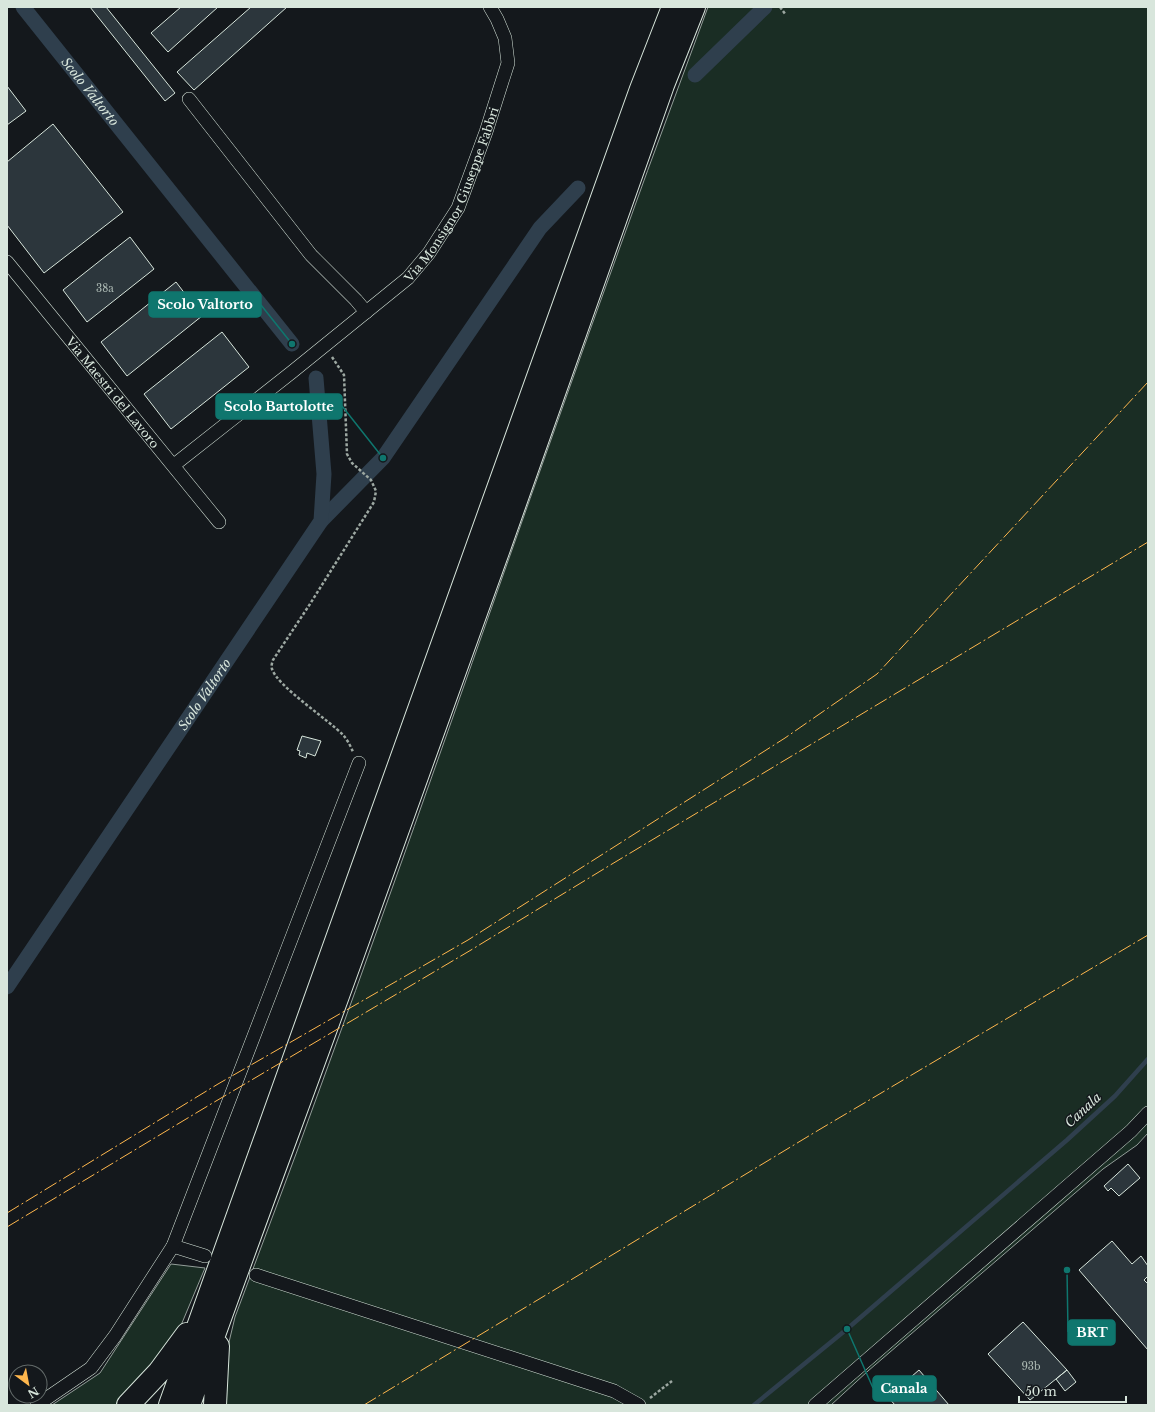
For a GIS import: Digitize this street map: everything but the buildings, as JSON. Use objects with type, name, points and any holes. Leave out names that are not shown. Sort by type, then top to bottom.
[{"type":"highway","points":[[170,1405],[641,89],[673,7]]},
{"type":"highway","points":[[189,1405],[220,1316],[315,1060],[440,714],[663,85],[694,7]]},
{"type":"highway","points":[[128,1405],[154,1378],[175,1352],[190,1330],[214,1283]]},
{"type":"highway","points":[[215,1405],[220,1316]]},
{"type":"street","name":"Via Monsignor Giuseppe Fabbri","points":[[174,465],[408,278],[428,253],[458,208],[486,132],[508,63],[505,38],[490,7]]},
{"type":"street","points":[[189,99],[311,255],[366,312]]},
{"type":"street","name":"Via Maestri del Lavoro","points":[[7,262],[219,522]]},
{"type":"street","points":[[37,1405],[91,1368],[115,1336],[173,1246],[359,763]]},
{"type":"street","points":[[816,1405],[1125,1136],[1148,1113]]},
{"type":"street","points":[[173,1246],[205,1256]]},
{"type":"street","points":[[256,1275],[614,1391],[643,1403]]},
{"type":"path","points":[[780,7],[786,14]]},
{"type":"path","points":[[324,346],[344,375],[347,454],[352,463],[371,480],[376,491],[374,502],[273,660],[271,667],[274,674],[284,686],[327,720],[345,737],[359,763]]},
{"type":"path","points":[[643,1403],[672,1382]]},
{"type":"green space","points":[[708,7],[1148,7],[1148,1133],[1137,1145],[1103,1169],[868,1371],[831,1405],[221,1405],[224,1363],[235,1317],[356,990],[589,334]]},
{"type":"green space","points":[[171,1264],[205,1268],[174,1342],[122,1405],[52,1405],[100,1373]]},
{"type":"waterway","name":"Scolo Valtorto","points":[[23,7],[292,344]]},
{"type":"waterway","points":[[695,75],[765,7]]},
{"type":"waterway","points":[[321,521],[383,458],[540,228],[578,188]]},
{"type":"waterway","name":"Scolo Valtorto","points":[[7,987],[321,521],[324,474],[316,378]]},
{"type":"waterway","name":"Canala","points":[[754,1405],[847,1329],[1067,1140],[1115,1096],[1148,1059]]},
{"type":"power","points":[[7,1213],[218,1084],[468,940],[785,738],[877,674],[1148,382]]},
{"type":"power","points":[[7,1227],[471,950],[1148,542]]},
{"type":"power","points":[[364,1405],[817,1131],[1148,935]]},
{"type":"place","name":"Scolo Valtorto","points":[[292,344]]},
{"type":"place","name":"Scolo Bartolotte","points":[[383,458]]},
{"type":"place","name":"BRT","points":[[1067,1270]]},
{"type":"place","name":"Canala","points":[[847,1329]]}]
